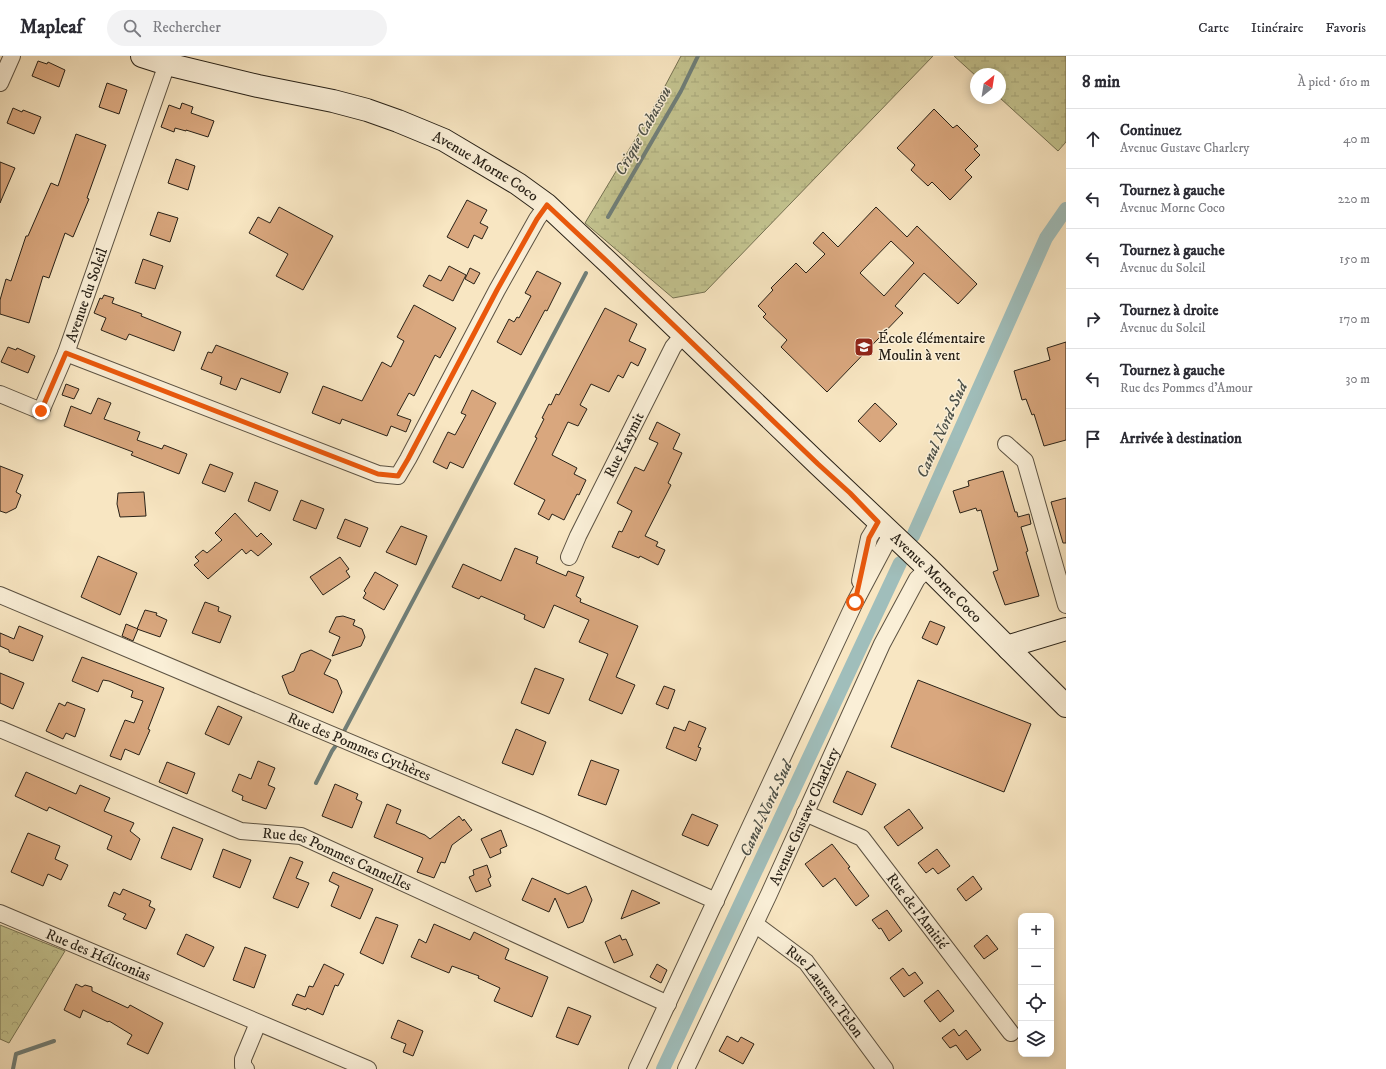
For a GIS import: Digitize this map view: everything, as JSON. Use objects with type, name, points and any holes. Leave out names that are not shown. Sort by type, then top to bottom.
[{"type":"street","points":[[0,83],[12,56]]},
{"type":"street","name":"Avenue Morne Coco","points":[[142,56],[167,64],[258,86],[333,101],[367,110],[444,140],[518,184],[547,205],[611,265],[928,568],[1066,706]]},
{"type":"street","name":"Avenue du Soleil","points":[[167,64],[66,353],[378,474],[398,476],[497,290],[537,219],[547,205]]},
{"type":"street","name":"Rue Kaymit","points":[[569,557],[672,347],[683,335]]},
{"type":"street","points":[[0,394],[41,411],[66,353]]},
{"type":"street","points":[[1006,444],[1025,461],[1066,605]]},
{"type":"street","points":[[637,1069],[855,602],[885,528]]},
{"type":"street","name":"Avenue Gustave Charlery","points":[[686,1069],[755,924],[882,644],[917,579],[928,568]]},
{"type":"street","name":"Rue des Pommes Cythères","points":[[0,595],[340,739],[541,822],[716,901]]},
{"type":"street","points":[[1009,650],[1013,645],[1066,629]]},
{"type":"street","name":"Rue des Pommes Cannelles","points":[[0,729],[241,831],[301,836],[668,1004]]},
{"type":"street","name":"Rue de l'Amitié","points":[[805,813],[862,838],[1010,1033]]},
{"type":"street","name":"Rue des Héliconias","points":[[0,913],[368,1069]]},
{"type":"street","name":"Rue Laurent Telon","points":[[755,924],[806,962],[885,1069]]},
{"type":"street","points":[[246,1069],[243,1066],[243,1059],[258,1022]]},
{"type":"green space","points":[[681,56],[933,56],[705,292],[673,298],[585,223],[648,118]]},
{"type":"green space","points":[[954,56],[1066,56],[1066,142],[1058,151],[1006,103],[1006,68],[970,68],[970,71]]},
{"type":"green space","points":[[0,925],[65,951],[9,1043],[0,1039]]},
{"type":"building","points":[[38,61],[47,64],[48,62],[65,70],[59,87],[32,76]]},
{"type":"building","points":[[107,83],[127,90],[119,114],[99,107]]},
{"type":"building","points":[[182,103],[193,107],[191,113],[214,121],[208,137],[186,130],[175,128],[174,132],[161,127],[169,105],[180,109]]},
{"type":"building","points":[[13,108],[41,117],[34,134],[7,123]]},
{"type":"building","points":[[934,109],[953,128],[957,125],[978,146],[974,149],[980,155],[965,170],[972,177],[950,200],[932,182],[928,186],[911,170],[915,165],[897,148]]},
{"type":"building","points":[[76,134],[106,145],[87,198],[89,199],[73,237],[65,233],[49,278],[43,276],[29,323],[0,314],[0,300],[6,279],[11,281],[26,236],[28,236],[51,183],[58,186]]},
{"type":"building","points":[[176,159],[195,166],[188,190],[168,183]]},
{"type":"building","points":[[0,162],[15,168],[0,203]]},
{"type":"building","points":[[467,200],[487,210],[480,223],[488,227],[482,239],[474,235],[468,248],[447,237]]},
{"type":"building","points":[[279,207],[333,236],[303,290],[276,276],[288,254],[249,233],[258,217],[270,223]]},
{"type":"building","points":[[876,207],[907,237],[917,226],[977,284],[958,304],[924,273],[895,306],[903,313],[827,392],[781,347],[787,340],[763,317],[766,314],[758,306],[773,290],[771,288],[796,263],[806,273],[825,254],[813,243],[823,232],[838,247]],"holes":[[[891,241],[914,263],[884,296],[860,273]]]},
{"type":"building","points":[[158,212],[178,218],[170,242],[150,235]]},
{"type":"building","points":[[143,259],[163,266],[155,289],[135,283]]},
{"type":"building","points":[[449,266],[466,275],[453,301],[423,286],[429,275],[441,281]]},
{"type":"building","points":[[470,268],[480,273],[474,284],[465,279]]},
{"type":"building","points":[[537,271],[561,283],[547,311],[545,310],[521,355],[497,342],[509,319],[514,322],[517,317],[519,318],[531,296],[525,293]]},
{"type":"building","points":[[104,295],[114,298],[112,303],[142,314],[141,316],[181,332],[174,351],[129,334],[126,340],[101,330],[106,318],[94,313],[100,298],[102,299]]},
{"type":"building","points":[[414,305],[456,328],[440,358],[435,355],[414,396],[409,393],[397,415],[411,420],[406,432],[391,426],[387,436],[342,419],[340,424],[312,413],[323,386],[362,401],[382,362],[391,367],[404,341],[397,337]]},
{"type":"building","points":[[605,308],[637,324],[629,341],[646,349],[638,366],[631,362],[623,378],[618,375],[609,392],[591,384],[580,405],[587,409],[578,426],[568,422],[552,455],[577,468],[574,474],[586,480],[564,520],[552,514],[549,520],[538,514],[545,500],[514,484],[537,438],[535,437],[544,419],[542,418],[549,404],[551,405],[556,394],[559,395]]},
{"type":"building","points":[[1066,342],[1066,440],[1044,446],[1034,414],[1032,415],[1026,399],[1022,400],[1014,371],[1050,360],[1047,348]]},
{"type":"building","points":[[216,345],[288,373],[280,393],[241,378],[236,390],[220,384],[222,377],[201,369],[208,352],[212,353]]},
{"type":"building","points":[[8,347],[16,350],[17,348],[35,356],[28,373],[1,362]]},
{"type":"building","points":[[66,384],[79,389],[74,399],[62,395]]},
{"type":"building","points":[[472,390],[496,403],[463,468],[450,462],[447,469],[433,462],[448,432],[455,435],[466,415],[461,413]]},
{"type":"building","points":[[98,398],[111,403],[104,419],[140,432],[137,440],[162,449],[164,445],[187,454],[179,474],[131,455],[133,452],[64,426],[71,406],[91,414]]},
{"type":"building","points":[[875,403],[897,424],[880,442],[858,421]]},
{"type":"building","points":[[657,422],[680,434],[673,449],[682,453],[668,483],[671,485],[645,536],[658,542],[656,546],[665,550],[658,565],[640,556],[639,558],[612,547],[619,531],[622,532],[632,511],[617,503],[635,467],[644,471],[658,443],[649,439]]},
{"type":"building","points":[[210,464],[233,473],[225,492],[202,483]]},
{"type":"building","points":[[0,466],[23,475],[16,492],[21,495],[16,508],[6,513],[0,511]]},
{"type":"building","points":[[1003,471],[1015,512],[1017,512],[1018,517],[1029,514],[1031,524],[1021,527],[1028,551],[1026,552],[1039,596],[1005,605],[993,572],[998,570],[981,510],[977,511],[976,508],[960,513],[953,491],[969,486],[968,481]]},
{"type":"building","points":[[255,482],[278,491],[270,511],[248,501]]},
{"type":"building","points":[[144,492],[146,516],[120,517],[117,504],[118,493]]},
{"type":"building","points":[[1066,498],[1066,543],[1063,543],[1051,502]]},
{"type":"building","points":[[301,500],[324,509],[316,529],[293,520]]},
{"type":"building","points":[[235,513],[257,537],[261,533],[272,544],[258,556],[251,550],[246,554],[242,549],[208,579],[194,565],[199,561],[195,557],[203,550],[207,553],[222,540],[215,533]]},
{"type":"building","points":[[345,519],[368,528],[360,547],[337,538]]},
{"type":"building","points":[[401,526],[427,536],[416,565],[386,552]]},
{"type":"building","points":[[515,548],[538,557],[536,563],[566,576],[568,571],[584,577],[576,596],[581,599],[580,602],[638,626],[616,677],[635,685],[622,714],[589,700],[608,654],[579,642],[589,620],[554,605],[544,628],[524,619],[525,615],[481,596],[479,599],[452,587],[463,564],[501,581]]},
{"type":"building","points":[[98,556],[137,573],[120,615],[81,597]]},
{"type":"building","points":[[340,557],[349,569],[346,571],[350,577],[323,595],[310,577]]},
{"type":"building","points":[[375,572],[398,585],[384,610],[363,598],[366,593],[364,591]]},
{"type":"building","points":[[205,602],[219,607],[218,611],[231,616],[220,643],[192,633]]},
{"type":"building","points":[[145,610],[157,613],[156,615],[167,620],[160,637],[137,629]]},
{"type":"building","points":[[343,616],[355,620],[353,625],[362,629],[365,637],[361,646],[332,656],[340,637],[329,632],[336,617]]},
{"type":"building","points":[[930,621],[945,627],[937,645],[922,638]]},
{"type":"building","points":[[126,624],[138,629],[133,641],[122,636]]},
{"type":"building","points":[[19,626],[43,636],[33,661],[9,652],[9,650],[0,646],[0,633],[14,639]]},
{"type":"building","points":[[311,650],[331,660],[324,674],[337,680],[342,692],[333,713],[289,694],[282,676],[294,671],[301,654]]},
{"type":"building","points":[[82,657],[164,688],[148,729],[150,730],[139,755],[125,749],[121,760],[110,756],[125,720],[134,723],[143,701],[131,697],[133,691],[109,681],[103,680],[98,692],[72,681]]},
{"type":"building","points":[[535,668],[564,679],[549,714],[521,703]]},
{"type":"building","points":[[0,673],[24,683],[13,709],[0,703]]},
{"type":"building","points":[[918,680],[1031,724],[1004,792],[891,747]]},
{"type":"building","points":[[664,686],[675,690],[668,709],[656,704]]},
{"type":"building","points":[[67,702],[85,709],[75,737],[66,733],[63,739],[46,731],[59,703],[65,706]]},
{"type":"building","points":[[218,706],[242,717],[229,745],[205,734]]},
{"type":"building","points":[[689,721],[706,728],[698,747],[701,748],[696,761],[666,748],[674,727],[685,731]]},
{"type":"building","points":[[516,729],[546,742],[533,775],[502,763]]},
{"type":"building","points":[[591,760],[619,770],[606,805],[578,795]]},
{"type":"building","points":[[258,761],[275,768],[268,785],[275,788],[266,809],[242,800],[243,796],[232,791],[239,774],[251,779]]},
{"type":"building","points":[[167,762],[195,773],[187,794],[159,782]]},
{"type":"building","points":[[847,771],[876,784],[862,815],[833,802]]},
{"type":"building","points":[[26,772],[76,794],[80,785],[110,798],[104,811],[134,823],[130,831],[140,839],[131,860],[107,849],[112,836],[49,807],[47,811],[15,796]]},
{"type":"building","points":[[335,784],[358,794],[356,799],[362,802],[352,828],[322,816]]},
{"type":"building","points":[[387,804],[401,810],[396,823],[425,835],[430,839],[459,816],[463,821],[464,819],[472,830],[452,845],[445,863],[441,862],[434,878],[417,872],[423,858],[374,837]]},
{"type":"building","points":[[909,809],[923,828],[898,846],[884,827]]},
{"type":"building","points":[[692,814],[718,825],[708,846],[682,835]]},
{"type":"building","points":[[173,827],[203,839],[191,870],[161,858]]},
{"type":"building","points":[[501,830],[507,846],[500,849],[501,853],[490,858],[481,839]]},
{"type":"building","points":[[28,833],[60,846],[55,859],[68,865],[61,880],[48,874],[43,886],[11,872]]},
{"type":"building","points":[[832,844],[850,867],[848,868],[869,896],[856,906],[835,878],[823,887],[805,864]]},
{"type":"building","points":[[223,849],[251,860],[240,888],[213,877]]},
{"type":"building","points":[[937,849],[950,866],[938,874],[933,868],[926,873],[918,863]]},
{"type":"building","points":[[290,857],[303,862],[296,878],[309,883],[298,908],[273,898]]},
{"type":"building","points":[[487,865],[491,877],[488,879],[491,886],[476,892],[469,877],[474,875],[473,870]]},
{"type":"building","points":[[333,872],[373,889],[360,919],[331,906],[339,886],[329,881]]},
{"type":"building","points":[[973,876],[982,889],[966,901],[957,889]]},
{"type":"building","points":[[532,878],[568,894],[586,886],[592,900],[583,922],[568,928],[555,898],[549,912],[522,900]]},
{"type":"building","points":[[123,889],[151,901],[149,906],[155,909],[146,929],[123,919],[126,914],[108,906],[114,892],[120,895]]},
{"type":"building","points":[[632,890],[660,903],[621,919]]},
{"type":"building","points":[[887,910],[902,931],[889,941],[881,928],[879,929],[872,920]]},
{"type":"building","points":[[376,917],[398,925],[383,964],[360,953]]},
{"type":"building","points":[[434,924],[470,940],[474,932],[509,949],[505,959],[548,977],[532,1017],[494,1001],[500,988],[478,978],[479,976],[452,966],[449,973],[411,957],[419,939],[426,943]]},
{"type":"building","points":[[186,934],[214,947],[204,967],[177,954]]},
{"type":"building","points":[[620,935],[622,940],[626,939],[633,955],[614,963],[605,942]]},
{"type":"building","points":[[987,935],[998,949],[984,959],[974,946]]},
{"type":"building","points":[[245,947],[266,955],[254,988],[233,980]]},
{"type":"building","points":[[324,964],[344,974],[338,986],[335,985],[323,1015],[307,1008],[306,1010],[292,1005],[297,994],[305,997],[309,986],[313,987]]},
{"type":"building","points":[[657,964],[667,970],[661,983],[650,977]]},
{"type":"building","points":[[903,968],[909,976],[915,972],[923,983],[904,997],[890,978]]},
{"type":"building","points":[[76,984],[82,987],[85,985],[92,987],[92,991],[128,1008],[130,1005],[163,1023],[148,1054],[127,1044],[132,1035],[109,1021],[108,1022],[83,1010],[80,1018],[64,1010]]},
{"type":"building","points":[[938,990],[954,1011],[940,1022],[924,1001]]},
{"type":"building","points":[[568,1007],[591,1016],[578,1045],[556,1037]]},
{"type":"building","points":[[398,1020],[423,1031],[413,1056],[403,1052],[406,1044],[391,1038]]},
{"type":"building","points":[[954,1029],[959,1036],[966,1030],[981,1050],[967,1060],[956,1045],[950,1048],[942,1038]]},
{"type":"building","points":[[727,1036],[738,1042],[741,1037],[754,1044],[743,1064],[719,1051]]},
{"type":"waterway","name":"Crique Cabassou","points":[[608,217],[681,91],[698,56]]},
{"type":"waterway","name":"Canal Nord-Sud","points":[[913,536],[1046,238],[1066,209]]},
{"type":"waterway","points":[[342,735],[586,273]]},
{"type":"waterway","name":"Canal Nord-Sud","points":[[663,1069],[900,563]]},
{"type":"waterway","points":[[316,783],[332,751],[339,741]]},
{"type":"waterway","points":[[13,1069],[16,1054],[54,1041]]},
{"type":"place","name":"École élémentaire Moulin à vent","points":[[864,347]]},
{"type":"route","points":[[41,411],[66,353],[378,474],[398,476],[497,290],[537,219],[547,205],[850,493],[878,522],[869,538],[855,602]]}]
